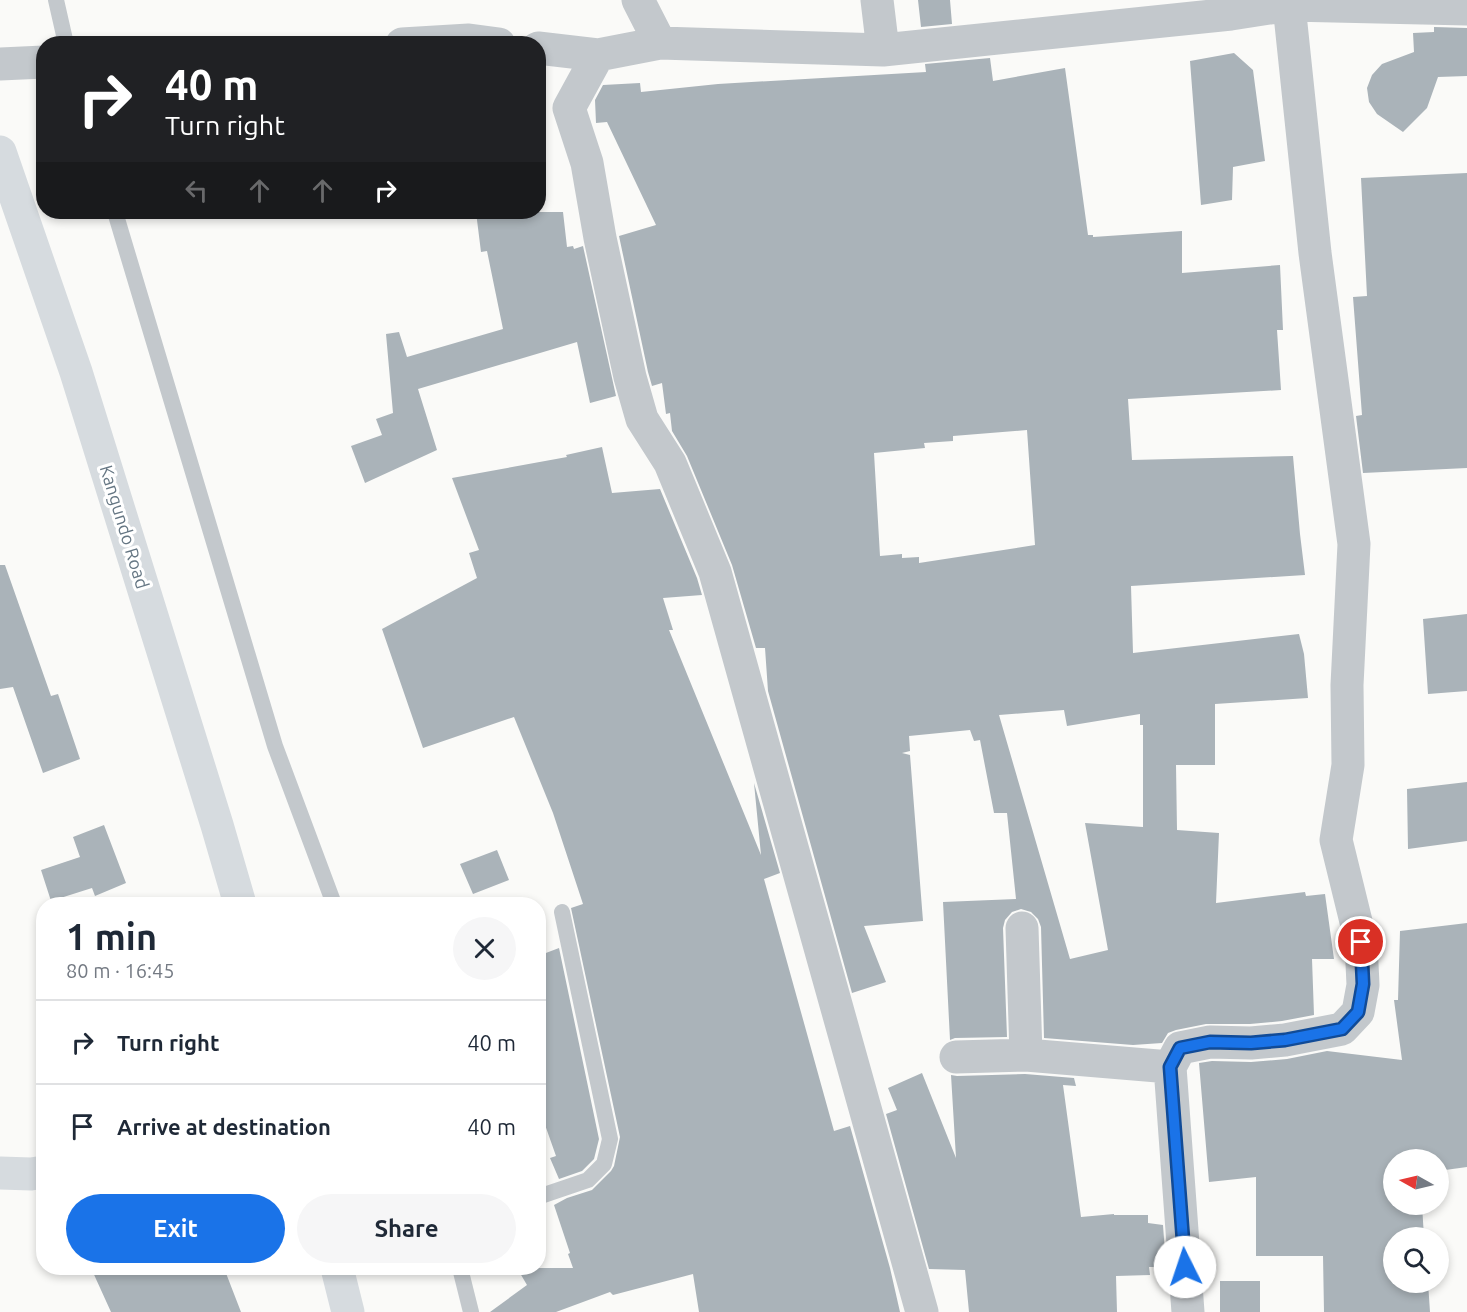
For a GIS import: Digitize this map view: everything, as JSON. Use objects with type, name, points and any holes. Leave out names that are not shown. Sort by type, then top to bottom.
[{"type":"main road","name":"Kangundo Road","points":[[0,152],[79,383],[238,897]]},
{"type":"main road","points":[[0,1173],[36,1173]]},
{"type":"main road","points":[[339,1275],[348,1312]]},
{"type":"street","points":[[638,0],[660,43]]},
{"type":"street","points":[[878,0],[883,50]]},
{"type":"street","points":[[1188,1312],[1170,1067],[1180,1048],[1210,1042],[1251,1043],[1285,1040],[1342,1029],[1358,1012],[1363,984],[1361,942],[1336,840],[1348,765],[1347,685],[1354,544],[1315,253],[1289,5]]},
{"type":"street","points":[[546,49],[598,55],[660,43],[883,50],[1230,7],[1289,5],[1467,9]]},
{"type":"street","points":[[598,55],[569,108],[587,164],[600,238],[630,377],[642,419],[670,463],[715,572],[922,1312]]},
{"type":"street","points":[[0,64],[36,62]]},
{"type":"street","points":[[1022,928],[1026,1056]]},
{"type":"street","points":[[956,1057],[1026,1056],[1170,1067]]},
{"type":"lane","points":[[56,0],[64,36]]},
{"type":"lane","points":[[118,219],[275,746],[331,897]]},
{"type":"lane","points":[[546,1194],[588,1180],[604,1164],[610,1139],[562,912]]},
{"type":"lane","points":[[462,1275],[471,1312]]},
{"type":"building","points":[[918,0],[950,0],[952,24],[921,27]]},
{"type":"building","points":[[1434,27],[1467,28],[1467,76],[1438,77],[1427,108],[1403,132],[1377,114],[1369,102],[1367,88],[1372,75],[1382,64],[1414,52],[1413,33],[1434,32]]},
{"type":"building","points":[[1234,53],[1253,70],[1265,161],[1233,167],[1232,200],[1201,205],[1190,61]]},
{"type":"building","points":[[990,58],[993,81],[1065,68],[1088,235],[1093,235],[1093,237],[1182,231],[1182,273],[1280,265],[1283,330],[1277,330],[1281,390],[1128,399],[1132,460],[1293,456],[1305,575],[1131,586],[1133,653],[1299,634],[1304,654],[1308,698],[1215,704],[1215,765],[1176,765],[1177,830],[1219,833],[1216,903],[1305,892],[1306,896],[1325,894],[1334,959],[1312,959],[1314,1015],[1250,1024],[1206,1024],[1168,1033],[1162,1043],[1133,1045],[1044,1038],[1041,927],[1038,919],[1031,912],[1021,909],[1012,912],[1005,920],[1003,928],[1007,1037],[950,1040],[943,902],[1016,899],[1007,813],[994,813],[980,740],[974,741],[970,730],[909,736],[910,751],[902,753],[910,755],[923,921],[864,926],[886,982],[852,993],[768,691],[765,648],[756,648],[732,565],[687,456],[672,431],[670,413],[666,414],[662,383],[652,386],[619,236],[656,225],[607,122],[596,123],[595,100],[603,85],[640,83],[641,92],[718,84],[926,72],[925,64]],"holes":[[[1027,430],[1035,545],[919,563],[919,557],[902,558],[902,554],[880,556],[874,453],[925,448],[924,443],[953,441],[953,436]],[[1064,710],[1067,726],[1140,714],[1140,725],[1143,725],[1143,827],[1085,823],[1108,950],[1070,959],[999,715]]]},
{"type":"building","points":[[1467,173],[1467,468],[1363,473],[1356,416],[1362,415],[1353,297],[1367,296],[1361,178]]},
{"type":"building","points":[[546,212],[563,212],[567,247],[573,246],[574,249],[583,246],[616,396],[590,403],[577,342],[418,389],[437,450],[365,483],[351,446],[382,435],[376,419],[393,413],[386,334],[399,332],[407,357],[503,329],[487,251],[481,252],[477,219],[546,219]]},
{"type":"building","points":[[602,447],[612,493],[660,489],[697,578],[702,595],[663,598],[673,630],[669,630],[761,855],[754,783],[780,873],[764,879],[834,1131],[850,1126],[900,1312],[699,1312],[693,1274],[613,1295],[610,1292],[556,1312],[490,1312],[527,1285],[521,1275],[546,1275],[546,1268],[573,1268],[554,1205],[592,1190],[611,1171],[620,1137],[571,908],[583,904],[553,813],[514,717],[423,748],[382,629],[477,578],[469,553],[479,550],[452,478],[567,457],[566,455]]},
{"type":"building","points":[[0,565],[5,565],[51,696],[58,694],[80,759],[43,773],[13,687],[0,689]]},
{"type":"building","points":[[1467,614],[1467,691],[1428,694],[1423,619]]},
{"type":"building","points":[[1467,782],[1467,841],[1408,849],[1407,789]]},
{"type":"building","points":[[104,825],[126,883],[95,896],[92,888],[64,897],[50,897],[41,870],[80,857],[73,837]]},
{"type":"building","points":[[497,850],[509,880],[473,894],[460,864]]},
{"type":"building","points":[[1467,923],[1467,1167],[1449,1169],[1449,1149],[1383,1149],[1383,1215],[1423,1215],[1423,1227],[1383,1227],[1383,1293],[1429,1293],[1430,1312],[1324,1312],[1323,1256],[1256,1256],[1256,1177],[1209,1182],[1199,1063],[1287,1059],[1327,1051],[1402,1060],[1394,1000],[1398,1000],[1400,931]]},
{"type":"building","points":[[559,948],[599,1139],[594,1159],[582,1171],[559,1179],[550,1158],[556,1156],[546,1128],[546,953]]},
{"type":"building","points":[[922,1073],[956,1158],[951,1075],[1025,1074],[1074,1078],[1076,1086],[1063,1085],[1081,1217],[1114,1214],[1148,1215],[1148,1223],[1163,1225],[1166,1267],[1149,1267],[1150,1275],[1116,1276],[1117,1312],[969,1312],[965,1270],[929,1269],[886,1114],[897,1110],[888,1088]]},
{"type":"building","points":[[94,1275],[227,1275],[241,1312],[111,1312]]},
{"type":"building","points":[[1220,1281],[1260,1281],[1260,1312],[1220,1312]]},
{"type":"route","points":[[1185,1267],[1170,1067],[1180,1048],[1210,1042],[1251,1043],[1285,1040],[1342,1029],[1358,1012],[1363,984],[1361,942]]}]
